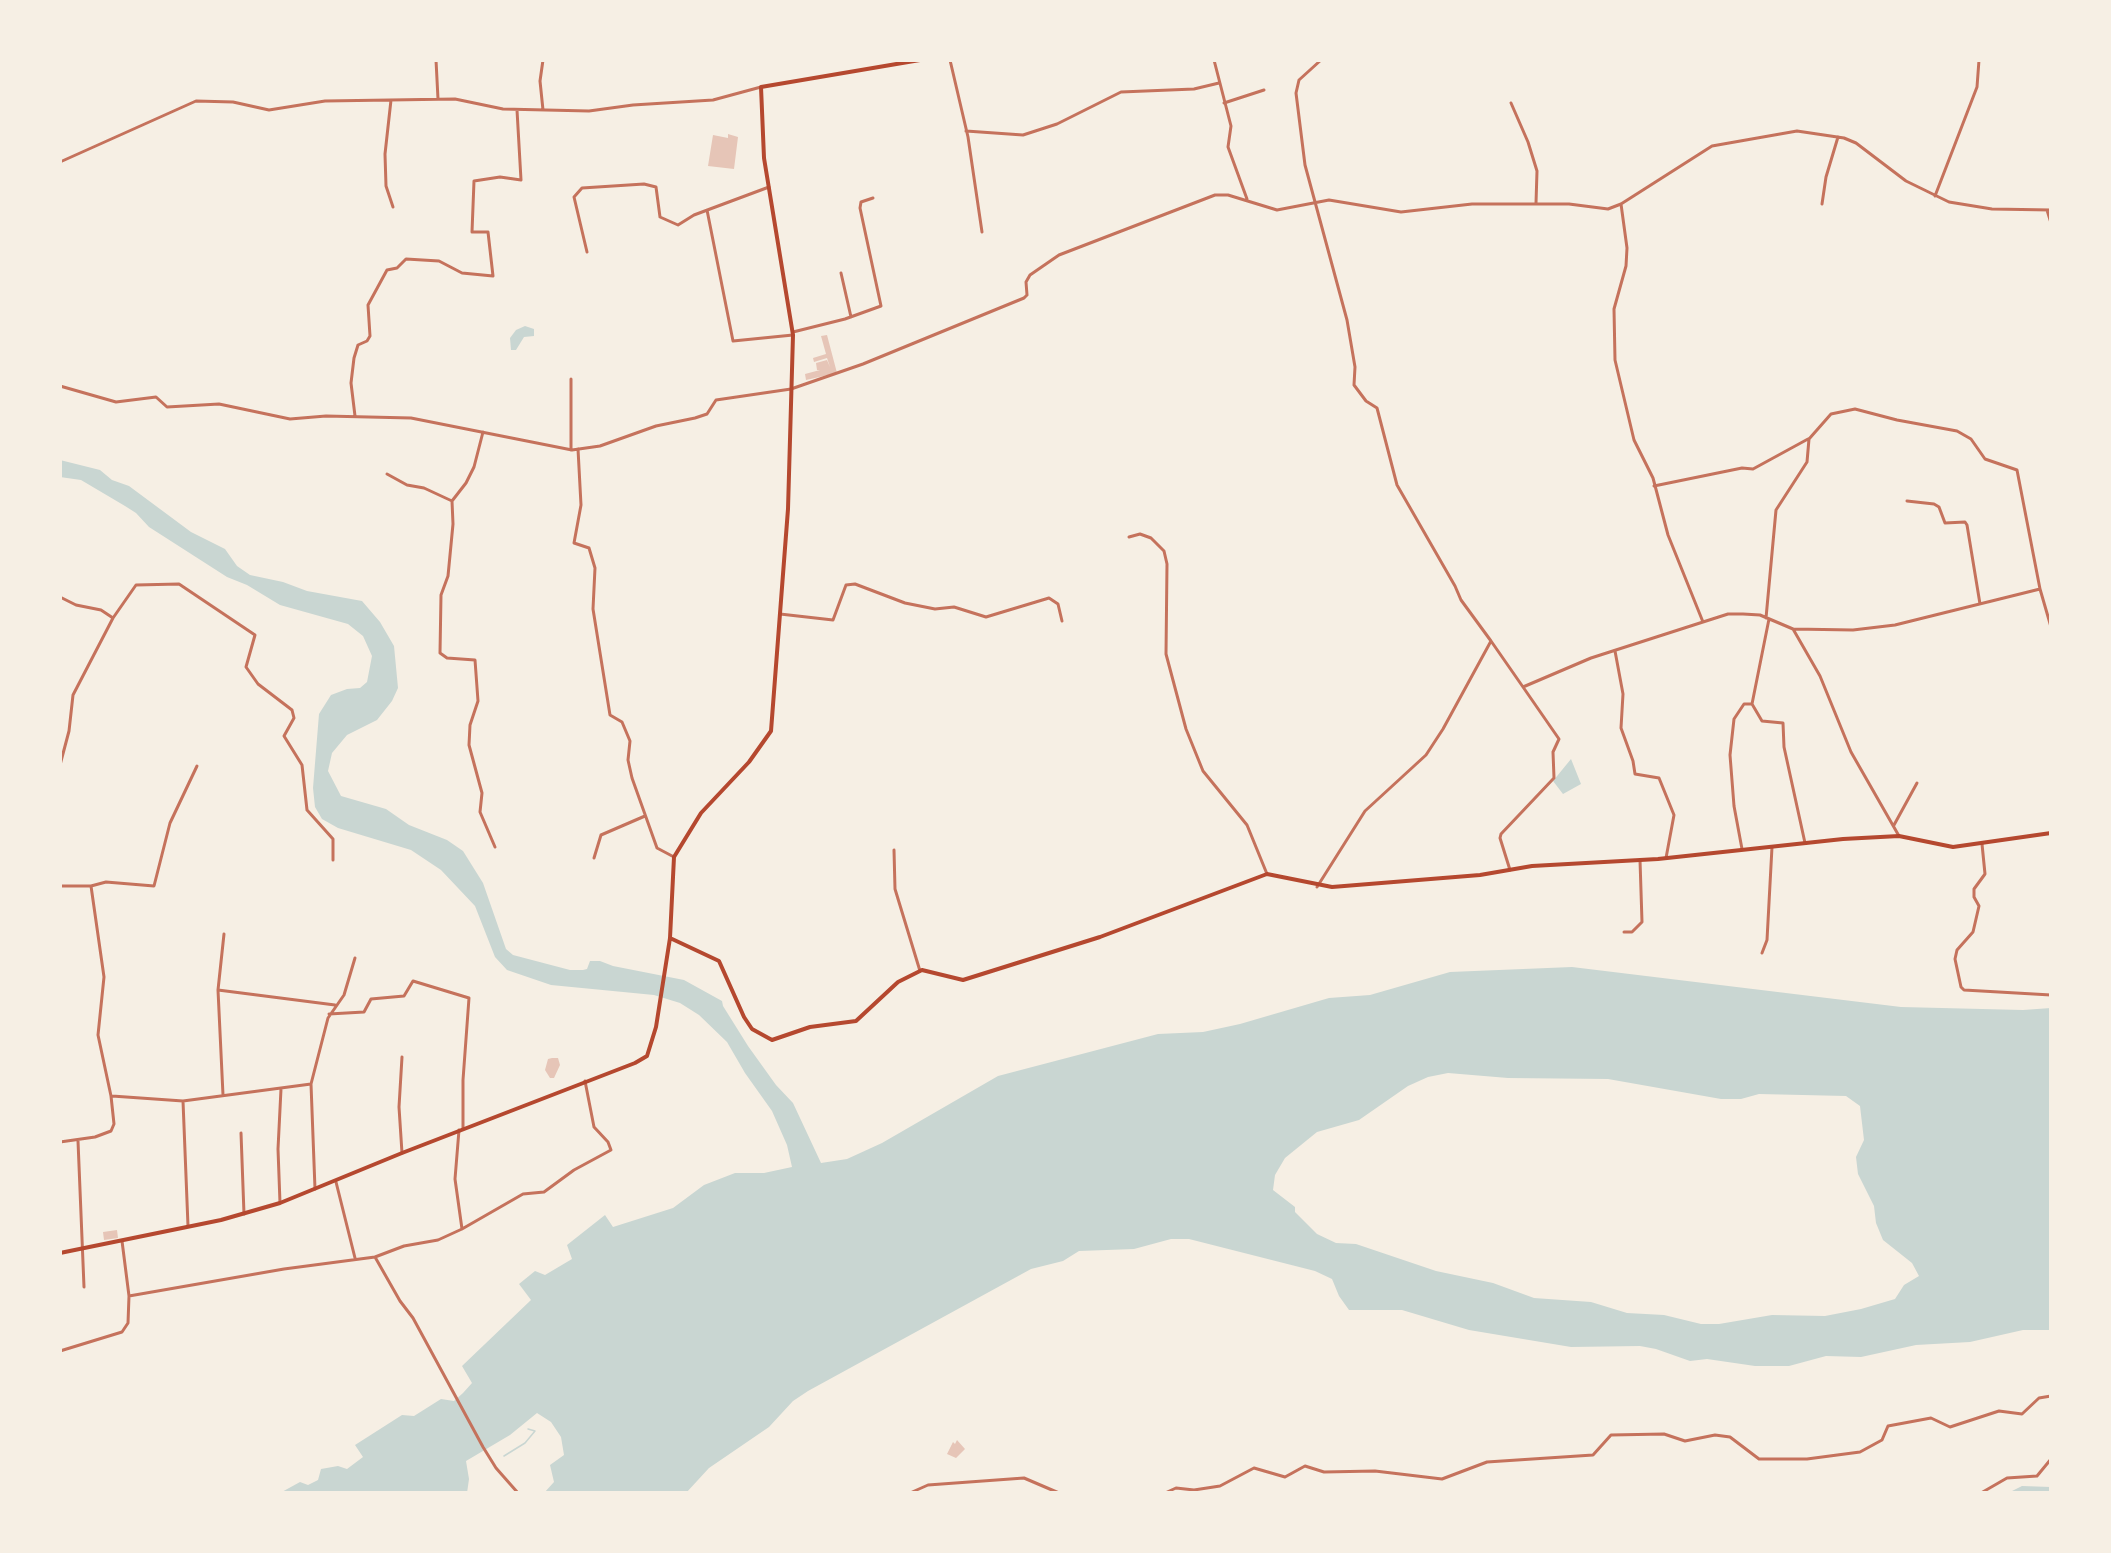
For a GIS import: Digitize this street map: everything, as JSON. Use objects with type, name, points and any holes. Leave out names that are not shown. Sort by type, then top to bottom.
[{"type":"main road","points":[[60,1252],[244,1214],[280,1203],[461,1129],[642,1060],[650,1050],[656,1027],[670,938],[674,857],[701,813],[749,762],[771,731],[788,509],[793,333],[764,158],[761,87],[920,60]]},
{"type":"main road","points":[[670,938],[720,961],[744,1017],[752,1029],[772,1041],[810,1027],[856,1021],[898,982],[920,971],[931,970],[956,981],[963,980],[1100,937],[1267,874],[1281,875],[1317,886],[1434,879],[1583,861],[1666,858],[1805,843],[1899,837],[1953,847],[2051,833]]},
{"type":"street","points":[[436,60],[438,99]]},
{"type":"street","points":[[543,60],[540,81],[543,110]]},
{"type":"street","points":[[950,60],[966,131],[982,232]]},
{"type":"street","points":[[1214,60],[1232,132],[1228,147],[1247,199]]},
{"type":"street","points":[[1321,60],[1299,80],[1296,87],[1305,165],[1347,320],[1355,367],[1354,385],[1366,401],[1377,408],[1397,485],[1461,600],[1559,738],[1553,752],[1554,777],[1501,834],[1502,848],[1510,870]]},
{"type":"street","points":[[1935,196],[1977,87],[1979,60]]},
{"type":"street","points":[[966,131],[1023,135],[1056,124],[1121,93],[1194,88],[1219,83]]},
{"type":"street","points":[[60,162],[196,101],[233,102],[269,110],[326,101],[438,99],[466,100],[517,110],[612,110],[633,105],[713,100],[761,87]]},
{"type":"street","points":[[1224,104],[1264,90]]},
{"type":"street","points":[[392,100],[385,154],[386,186],[393,207]]},
{"type":"street","points":[[1511,104],[1528,142],[1537,171],[1536,203]]},
{"type":"street","points":[[356,416],[351,383],[354,358],[358,345],[367,341],[370,336],[368,304],[387,270],[397,268],[406,259],[439,261],[462,273],[493,276],[488,232],[472,232],[474,180],[500,177],[521,180],[517,110]]},
{"type":"street","points":[[60,386],[116,402],[156,397],[167,407],[219,404],[290,419],[356,416],[411,418],[571,450],[578,449],[623,440],[673,421],[707,414],[716,400],[791,389],[863,364],[1024,298],[1027,295],[1026,282],[1036,269],[1082,244],[1215,195],[1247,199],[1277,210],[1329,200],[1401,212],[1472,204],[1536,203],[1608,209],[1621,204],[1712,146],[1797,130],[1838,137],[1856,143],[1906,181],[1949,202],[1992,209],[2049,210],[2051,223]]},
{"type":"street","points":[[1821,204],[1838,137]]},
{"type":"street","points":[[587,252],[574,197],[582,188],[644,184],[656,187],[660,217],[678,225],[707,210],[769,187]]},
{"type":"street","points":[[707,210],[733,341],[793,333],[881,306],[860,208],[861,202],[873,198]]},
{"type":"street","points":[[1621,204],[1627,248],[1626,266],[1614,309],[1615,360],[1634,440],[1653,478],[1668,535],[1703,622]]},
{"type":"street","points":[[841,273],[851,317]]},
{"type":"street","points":[[2051,294],[2051,312]]},
{"type":"street","points":[[571,379],[571,450]]},
{"type":"street","points":[[1654,486],[1742,468],[1753,469],[1809,438],[1831,414],[1855,409],[1897,420],[1957,431],[1971,439],[1985,459],[2017,470],[2020,476],[2040,589],[2051,625]]},
{"type":"street","points":[[483,432],[474,466],[466,483],[452,501],[453,524],[448,576],[441,595],[440,653],[447,658],[476,660],[478,701],[470,725],[469,746],[482,793],[480,812],[495,847]]},
{"type":"street","points":[[1805,843],[1784,747],[1783,723],[1762,721],[1752,704],[1768,618],[1776,510],[1807,462],[1809,438]]},
{"type":"street","points":[[578,449],[581,505],[574,543],[589,548],[595,568],[593,609],[610,715],[622,722],[630,741],[628,760],[657,848],[674,857]]},
{"type":"street","points":[[387,474],[452,501]]},
{"type":"street","points":[[1907,501],[1934,504],[1942,512],[1945,523],[1965,522],[1980,604]]},
{"type":"street","points":[[1129,537],[1140,534],[1151,538],[1164,551],[1167,564],[1166,654],[1186,729],[1203,771],[1247,825],[1267,874]]},
{"type":"street","points":[[60,765],[69,731],[73,695],[113,618],[136,585],[179,584],[252,631],[255,640],[247,656],[246,667],[258,684],[292,710],[294,718],[284,736],[302,765],[307,810],[333,839],[333,860]]},
{"type":"street","points":[[780,614],[833,620],[846,585],[855,584],[905,603],[935,609],[954,607],[986,617],[1049,598],[1058,604],[1062,621]]},
{"type":"street","points":[[1523,687],[1616,651],[1728,614],[1768,618],[1793,629],[1853,630],[1895,625],[2040,589]]},
{"type":"street","points":[[60,597],[67,602],[101,610],[113,618]]},
{"type":"street","points":[[1793,629],[1820,676],[1851,752],[1899,837]]},
{"type":"street","points":[[1317,886],[1365,812],[1426,755],[1443,729],[1491,641]]},
{"type":"street","points":[[1616,651],[1623,694],[1621,728],[1633,761],[1635,774],[1659,778],[1674,815],[1666,858]]},
{"type":"street","points":[[1742,849],[1734,806],[1730,755],[1737,711],[1744,704],[1752,704]]},
{"type":"street","points":[[60,886],[91,886],[106,882],[154,886],[170,824],[197,766]]},
{"type":"street","points":[[1894,825],[1917,783]]},
{"type":"street","points":[[594,858],[601,835],[645,816]]},
{"type":"street","points":[[1982,844],[1985,874],[1974,889],[1974,897],[1979,906],[1973,932],[1957,950],[1955,959],[1961,987],[1964,990],[2051,994]]},
{"type":"street","points":[[1762,953],[1767,940],[1772,847]]},
{"type":"street","points":[[894,850],[897,896],[920,971]]},
{"type":"street","points":[[1624,932],[1632,932],[1642,922],[1640,860]]},
{"type":"street","points":[[60,1142],[78,1141],[111,1131],[114,1124],[111,1096],[98,1035],[104,977],[91,886]]},
{"type":"street","points":[[223,1095],[218,990],[224,934]]},
{"type":"street","points":[[315,1189],[311,1084],[318,1049],[329,1014],[344,995],[355,958]]},
{"type":"street","points":[[329,1014],[364,1012],[371,999],[404,996],[413,981],[469,998],[461,1129],[455,1179],[462,1229]]},
{"type":"street","points":[[218,990],[335,1005]]},
{"type":"street","points":[[402,1057],[399,1107],[402,1153]]},
{"type":"street","points":[[129,1296],[284,1269],[375,1257],[404,1246],[438,1240],[523,1194],[544,1192],[574,1170],[611,1150],[608,1142],[594,1127],[585,1081]]},
{"type":"street","points":[[111,1096],[183,1101],[311,1084]]},
{"type":"street","points":[[280,1203],[278,1149],[281,1089]]},
{"type":"street","points":[[183,1101],[188,1226]]},
{"type":"street","points":[[241,1133],[244,1214]]},
{"type":"street","points":[[78,1141],[84,1287]]},
{"type":"street","points":[[336,1182],[355,1258]]},
{"type":"street","points":[[60,1351],[122,1332],[128,1323],[129,1296],[122,1241]]},
{"type":"street","points":[[375,1257],[400,1301],[413,1318],[445,1380],[496,1468],[518,1493]]},
{"type":"street","points":[[1165,1493],[1176,1488],[1194,1490],[1220,1486],[1254,1468],[1285,1477],[1305,1466],[1324,1472],[1375,1472],[1442,1479],[1487,1462],[1593,1455],[1611,1435],[1664,1434],[1685,1441],[1715,1435],[1730,1437],[1759,1459],[1807,1459],[1860,1452],[1882,1440],[1888,1426],[1931,1418],[1950,1428],[1999,1411],[2022,1414],[2039,1398],[2051,1396]]},
{"type":"street","points":[[1981,1493],[2007,1478],[2037,1476],[2051,1459]]},
{"type":"street","points":[[910,1493],[928,1485],[1024,1478],[1059,1493]]},
{"type":"shaded area","points":[[525,326],[534,329],[534,336],[524,337],[516,350],[511,350],[510,338],[516,330]]},
{"type":"shaded area","points":[[60,460],[100,470],[112,480],[129,486],[191,532],[225,549],[237,566],[250,575],[283,582],[307,591],[362,601],[380,622],[394,646],[398,688],[392,701],[377,720],[347,735],[332,753],[328,771],[341,796],[386,809],[409,825],[447,840],[463,851],[483,883],[506,949],[513,955],[570,970],[587,969],[590,961],[600,961],[613,966],[684,980],[722,1001],[748,1046],[776,1085],[793,1103],[821,1163],[847,1159],[882,1143],[998,1076],[1158,1034],[1203,1032],[1240,1024],[1329,998],[1370,995],[1450,972],[1572,967],[1901,1007],[2023,1010],[2051,1008],[2051,1330],[2023,1330],[1970,1342],[1916,1345],[1861,1357],[1826,1356],[1789,1366],[1755,1366],[1707,1359],[1690,1361],[1640,1346],[1571,1347],[1469,1330],[1402,1310],[1349,1310],[1339,1296],[1332,1279],[1315,1271],[1189,1239],[1171,1239],[1134,1249],[1079,1251],[1063,1261],[1031,1269],[808,1391],[793,1401],[769,1427],[709,1468],[686,1493],[544,1493],[554,1482],[550,1465],[564,1455],[561,1437],[551,1422],[537,1413],[510,1435],[466,1461],[469,1479],[467,1493],[280,1493],[300,1482],[308,1485],[318,1480],[321,1469],[338,1466],[347,1469],[363,1457],[355,1445],[402,1415],[414,1416],[441,1399],[454,1401],[472,1383],[462,1366],[531,1300],[519,1284],[535,1271],[545,1275],[572,1259],[567,1245],[605,1215],[613,1227],[673,1208],[704,1185],[735,1173],[764,1173],[792,1167],[787,1145],[772,1111],[745,1073],[727,1042],[699,1015],[680,1003],[654,995],[551,985],[507,970],[495,957],[475,906],[441,870],[411,850],[338,828],[322,819],[315,807],[313,788],[319,714],[331,695],[347,689],[360,688],[367,682],[372,656],[363,636],[348,624],[280,605],[247,585],[227,577],[149,527],[136,513],[81,480],[60,477]],"holes":[[[1448,1073],[1508,1078],[1608,1079],[1721,1099],[1741,1099],[1759,1094],[1846,1096],[1860,1106],[1864,1140],[1856,1157],[1858,1174],[1874,1206],[1876,1223],[1883,1240],[1912,1263],[1919,1276],[1904,1285],[1895,1299],[1861,1309],[1825,1316],[1772,1315],[1719,1324],[1701,1324],[1664,1315],[1627,1313],[1591,1302],[1534,1298],[1493,1283],[1436,1271],[1356,1244],[1336,1243],[1317,1234],[1295,1212],[1295,1207],[1273,1190],[1275,1175],[1285,1158],[1317,1132],[1359,1120],[1408,1086],[1428,1077]]]},
{"type":"shaded area","points":[[1571,759],[1581,784],[1563,794],[1553,781]]},
{"type":"shaded area","points":[[2022,1486],[2051,1487],[2051,1493],[2008,1493]]},
{"type":"building","points":[[728,134],[738,137],[734,169],[708,166],[713,135],[728,138]]},
{"type":"building","points":[[827,335],[837,373],[806,380],[805,374],[820,370],[817,370],[816,363],[827,360],[830,367],[827,358],[814,362],[813,358],[826,354],[821,336]]},
{"type":"building","points":[[558,1058],[560,1065],[554,1078],[550,1078],[545,1070],[548,1059]]},
{"type":"building","points":[[117,1230],[118,1238],[104,1240],[103,1232]]},
{"type":"building","points":[[957,1440],[965,1449],[956,1458],[947,1454],[953,1442],[955,1444]]},
{"type":"waterway","points":[[504,1456],[525,1443],[535,1431],[528,1429]]}]
